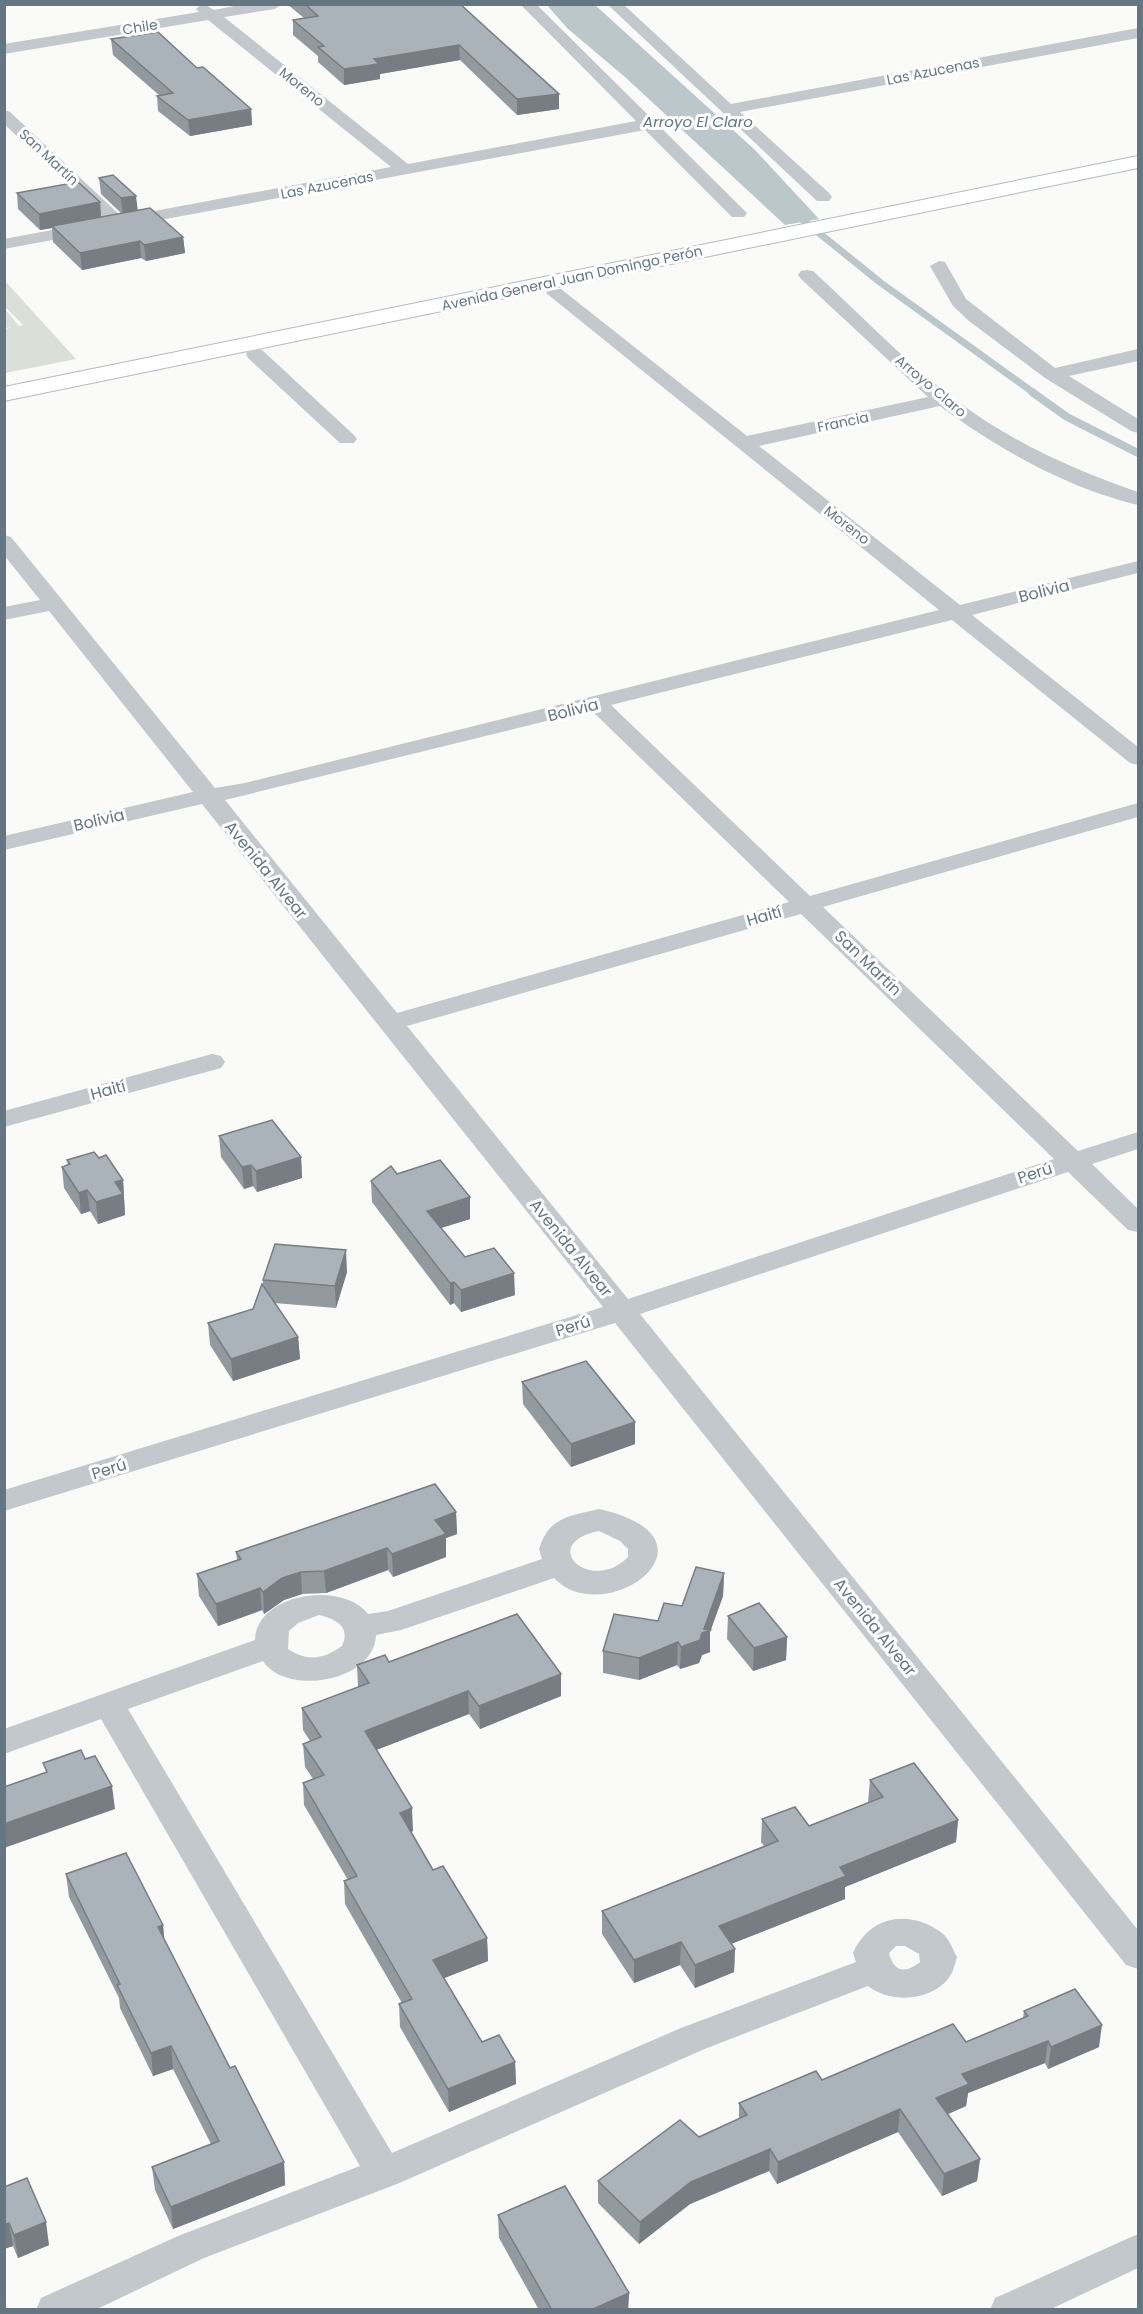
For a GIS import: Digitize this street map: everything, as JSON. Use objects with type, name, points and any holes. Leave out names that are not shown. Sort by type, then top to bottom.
[{"type":"main road","name":"Avenida General Juan Domingo Perón","points":[[849,228],[1138,162]]},
{"type":"main road","name":"Avenida General Juan Domingo Perón","points":[[4,394],[849,228],[1138,176]]},
{"type":"main road","name":"Avenida General Juan Domingo Perón","points":[[4,405],[555,292],[780,242]]},
{"type":"street","name":"Moreno","points":[[198,4],[405,170]]},
{"type":"street","name":"Chile","points":[[4,49],[275,4]]},
{"type":"street","points":[[527,4],[738,213]]},
{"type":"street","points":[[616,7],[639,6]]},
{"type":"street","points":[[616,7],[823,197]]},
{"type":"street","name":"Las Azucenas","points":[[728,109],[1138,33]]},
{"type":"street","name":"San Martín","points":[[4,115],[119,223]]},
{"type":"street","name":"Las Azucenas","points":[[4,244],[649,124]]},
{"type":"street","points":[[939,266],[959,302],[1052,374],[1138,427]]},
{"type":"street","name":"Arroyo Claro","points":[[807,275],[943,400],[998,437],[1065,469],[1138,499]]},
{"type":"street","name":"Moreno","points":[[555,292],[1138,758]]},
{"type":"street","points":[[255,354],[347,439]]},
{"type":"street","points":[[1052,374],[1138,355]]},
{"type":"street","name":"Francia","points":[[744,443],[943,400]]},
{"type":"street","name":"Avenida Alvear","points":[[4,541],[1138,1955]]},
{"type":"street","name":"Bolivia","points":[[4,843],[256,788],[1138,567]]},
{"type":"street","points":[[4,614],[55,603]]},
{"type":"street","name":"San Martín","points":[[597,704],[1138,1224]]},
{"type":"street","name":"Haití","points":[[390,1023],[1138,810]]},
{"type":"street","name":"Haití","points":[[4,1119],[212,1062]]},
{"type":"street","name":"Perú","points":[[4,1501],[621,1311],[1138,1140]]},
{"type":"street","points":[[361,1626],[390,1622],[558,1565]]},
{"type":"street","points":[[305,1606],[333,1606],[356,1617],[361,1626],[363,1638],[359,1649],[350,1659],[321,1670],[290,1665],[278,1657],[272,1647],[270,1637],[273,1627],[292,1610],[305,1606]]},
{"type":"street","points":[[4,1742],[108,1703],[272,1647]]},
{"type":"street","points":[[108,1703],[384,2173]]},
{"type":"street","points":[[55,2310],[191,2247],[384,2173],[694,2038],[875,1969]]},
{"type":"street","points":[[1009,2310],[1138,2250]]},
{"type":"shaded area","points":[[5,281],[76,359],[5,373],[5,329],[12,327],[5,328],[5,309],[19,326],[23,325],[5,307]]},
{"type":"water","name":"Arroyo El Claro","points":[[547,5],[595,5],[755,150],[819,219],[785,225],[625,77],[567,28]]},
{"type":"building","points":[[305,4],[460,4],[559,94],[517,99],[459,45],[374,59],[379,64],[344,69],[318,47],[324,46],[293,20],[318,16]]},
{"type":"building","points":[[158,32],[197,68],[203,67],[251,109],[188,120],[157,96],[173,93],[111,39]]},
{"type":"building","points":[[113,175],[136,196],[121,198],[99,178]]},
{"type":"building","points":[[78,182],[100,202],[39,214],[17,193]]},
{"type":"building","points":[[150,208],[183,237],[144,245],[140,241],[80,253],[52,226]]},
{"type":"building","points":[[272,1120],[301,1157],[256,1171],[251,1165],[242,1167],[219,1136]]},
{"type":"building","points":[[94,1152],[99,1158],[106,1155],[123,1180],[115,1182],[123,1194],[96,1202],[87,1190],[79,1193],[62,1167],[70,1164],[67,1160]]},
{"type":"building","points":[[440,1160],[470,1197],[427,1211],[465,1257],[494,1248],[514,1273],[461,1290],[454,1282],[450,1283],[371,1181],[391,1166],[397,1174]]},
{"type":"building","points":[[275,1244],[346,1250],[335,1286],[263,1280]]},
{"type":"building","points":[[262,1284],[298,1337],[231,1359],[208,1323],[253,1309]]},
{"type":"building","points":[[586,1361],[635,1422],[571,1444],[522,1382]]},
{"type":"building","points":[[435,1484],[456,1512],[435,1520],[446,1534],[392,1554],[387,1548],[324,1571],[301,1572],[282,1578],[263,1592],[260,1588],[216,1604],[197,1574],[241,1559],[236,1552]]},
{"type":"building","points":[[696,1567],[724,1573],[704,1629],[710,1630],[702,1633],[700,1640],[681,1647],[678,1642],[639,1658],[603,1651],[614,1614],[658,1621],[664,1603],[682,1606]]},
{"type":"building","points":[[759,1603],[787,1637],[754,1648],[728,1616]]},
{"type":"building","points":[[517,1614],[561,1674],[479,1706],[468,1691],[365,1731],[412,1808],[400,1813],[433,1870],[443,1866],[487,1938],[433,1960],[482,2042],[499,2035],[515,2062],[448,2089],[399,2004],[412,1999],[344,1881],[357,1876],[303,1783],[324,1775],[303,1744],[321,1737],[302,1708],[369,1683],[357,1665],[385,1655],[389,1662]]},
{"type":"building","points":[[81,1750],[85,1759],[95,1756],[112,1786],[4,1824],[4,1787],[47,1772],[43,1763]]},
{"type":"building","points":[[914,1763],[958,1820],[840,1867],[846,1876],[719,1926],[735,1949],[695,1965],[681,1942],[634,1960],[602,1911],[778,1841],[762,1819],[795,1807],[809,1826],[883,1797],[870,1780]]},
{"type":"building","points":[[126,1853],[163,1925],[158,1927],[230,2068],[235,2066],[284,2162],[171,2207],[152,2167],[219,2141],[171,2046],[151,2053],[66,1874]]},
{"type":"building","points":[[1075,1989],[1102,2025],[1051,2047],[1048,2041],[962,2074],[969,2084],[936,2098],[980,2159],[944,2174],[900,2109],[778,2162],[770,2149],[691,2182],[640,2222],[598,2181],[680,2120],[699,2137],[747,2115],[739,2103],[816,2071],[822,2080],[953,2024],[966,2042],[1028,2016],[1024,2011]]},
{"type":"building","points":[[27,2178],[46,2222],[14,2235],[9,2223],[4,2225],[4,2187]]},
{"type":"building","points":[[565,2186],[629,2293],[591,2310],[552,2310],[498,2215]]},
{"type":"waterway","name":"Arroyo El Claro","points":[[793,212],[881,283],[1034,393]]},
{"type":"waterway","name":"Arroyo El Claro","points":[[1032,392],[1067,417],[1138,453]]}]
